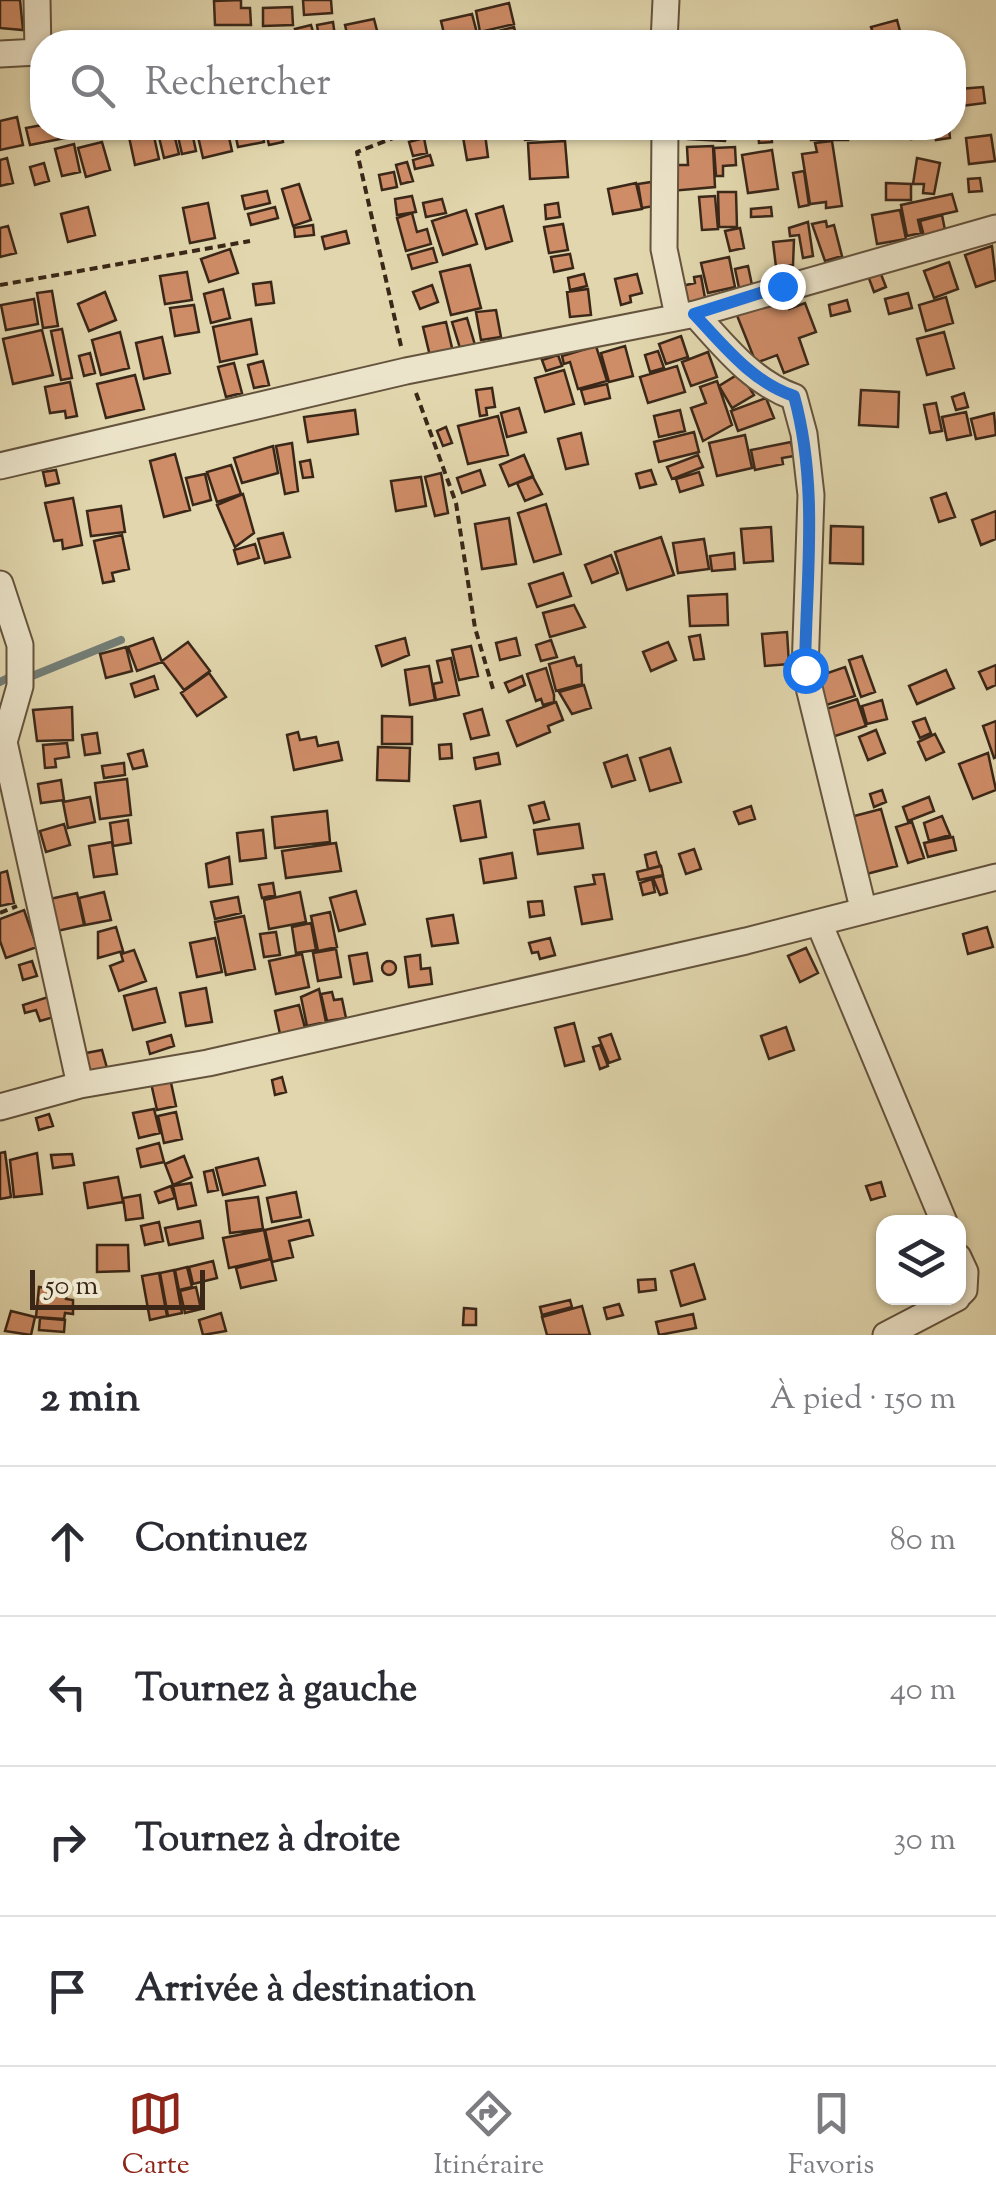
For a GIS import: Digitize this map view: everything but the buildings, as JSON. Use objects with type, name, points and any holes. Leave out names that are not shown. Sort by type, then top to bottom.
[{"type":"street","points":[[37,0],[38,30]]},
{"type":"street","points":[[665,30],[666,0]]},
{"type":"street","points":[[0,54],[30,52]]},
{"type":"street","points":[[665,140],[664,249],[686,315],[773,389],[794,396],[804,434],[811,495],[805,670],[863,908]]},
{"type":"street","points":[[0,466],[406,371],[686,315],[996,228]]},
{"type":"street","points":[[0,584],[20,645],[20,674],[4,742],[80,1085]]},
{"type":"street","points":[[0,1107],[80,1085],[208,1063],[819,923],[863,908],[996,877]]},
{"type":"street","points":[[819,923],[941,1215]]},
{"type":"street","points":[[886,1335],[943,1305]]},
{"type":"path","points":[[0,285],[250,241]]},
{"type":"waterway","points":[[0,682],[14,675],[32,676],[121,640]]},
{"type":"route","points":[[782,286],[694,314],[734,358],[773,389],[794,396],[804,434],[811,495],[806,553],[805,670]]}]
